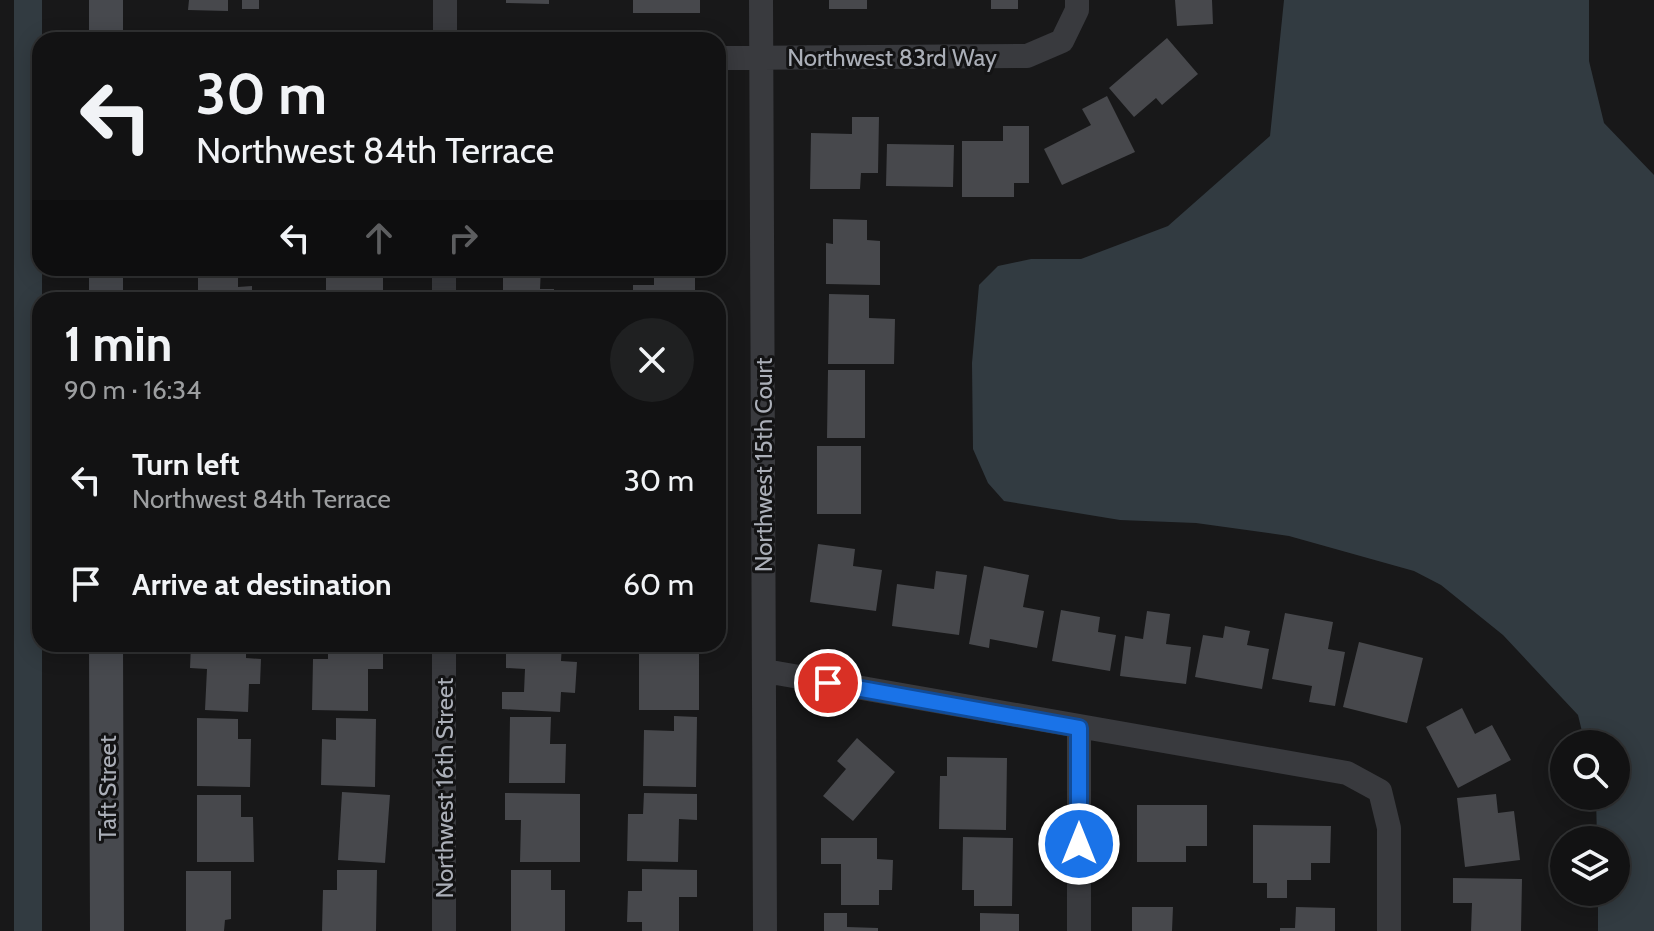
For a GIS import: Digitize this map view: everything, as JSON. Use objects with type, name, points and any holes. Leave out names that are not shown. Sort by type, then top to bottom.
[{"type":"street","points":[[106,0],[106,32]]},
{"type":"street","points":[[445,0],[445,32]]},
{"type":"street","name":"Northwest 15th Court","points":[[761,0],[765,931]]},
{"type":"street","name":"Northwest 83rd Way","points":[[726,58],[1027,56],[1062,41],[1077,10],[1077,0]]},
{"type":"street","name":"Taft Street","points":[[106,652],[107,931]]},
{"type":"street","name":"Northwest 16th Street","points":[[444,652],[444,931]]},
{"type":"street","points":[[765,671],[1347,773],[1380,791],[1389,828],[1389,931]]},
{"type":"street","points":[[1079,728],[1079,931]]},
{"type":"shaded area","points":[[1284,0],[1589,0],[1589,61],[1604,123],[1654,175],[1654,931],[1598,931],[1598,906],[1630,906],[1630,826],[1597,826],[1596,810],[1630,810],[1630,730],[1582,730],[1578,715],[1503,635],[1441,585],[1414,571],[1289,536],[1196,523],[1120,520],[1004,501],[988,483],[973,449],[972,363],[979,285],[998,266],[1031,259],[1081,259],[1168,226],[1270,136]]},
{"type":"building","points":[[189,0],[228,0],[228,11],[188,10]]},
{"type":"building","points":[[242,0],[259,0],[259,9],[242,9]]},
{"type":"building","points":[[506,0],[549,0],[549,4],[506,3]]},
{"type":"building","points":[[633,0],[700,0],[700,13],[633,13]]},
{"type":"building","points":[[829,0],[867,0],[867,9],[829,9]]},
{"type":"building","points":[[991,0],[1018,0],[1018,9],[991,9]]},
{"type":"building","points":[[1175,0],[1212,0],[1213,24],[1177,26]]},
{"type":"building","points":[[1167,38],[1198,74],[1162,105],[1156,98],[1134,117],[1109,88]]},
{"type":"building","points":[[1107,96],[1135,152],[1062,185],[1044,149],[1091,125],[1082,109]]},
{"type":"building","points":[[852,117],[879,117],[878,173],[861,173],[860,189],[810,189],[811,133],[852,134]]},
{"type":"building","points":[[1003,126],[1029,126],[1029,183],[1014,183],[1014,197],[962,197],[962,141],[1003,141]]},
{"type":"building","points":[[887,144],[954,145],[953,187],[886,186]]},
{"type":"building","points":[[833,219],[867,220],[867,240],[880,241],[880,285],[826,284],[826,243],[833,244]]},
{"type":"building","points":[[198,276],[238,276],[238,287],[252,286],[252,292],[198,292]]},
{"type":"building","points":[[326,276],[383,276],[383,292],[326,292]]},
{"type":"building","points":[[503,276],[541,276],[540,289],[554,289],[554,292],[503,292]]},
{"type":"building","points":[[654,276],[695,276],[695,292],[633,292],[633,285],[654,285]]},
{"type":"building","points":[[829,294],[869,295],[869,318],[895,319],[894,364],[828,364]]},
{"type":"building","points":[[828,370],[865,370],[865,438],[827,438]]},
{"type":"building","points":[[817,446],[861,446],[861,514],[817,514]]},
{"type":"building","points":[[818,544],[855,549],[853,566],[882,570],[876,611],[810,602]]},
{"type":"building","points":[[984,566],[1029,575],[1023,607],[1044,611],[1037,648],[990,639],[989,648],[969,644]]},
{"type":"building","points":[[936,571],[967,575],[959,635],[892,626],[897,584],[934,589]]},
{"type":"building","points":[[1061,610],[1100,617],[1098,632],[1116,635],[1110,671],[1052,661]]},
{"type":"building","points":[[1147,611],[1170,614],[1166,644],[1191,647],[1186,684],[1120,676],[1125,636],[1143,639]]},
{"type":"building","points":[[1285,613],[1333,622],[1328,649],[1345,652],[1335,706],[1309,702],[1312,686],[1272,679]]},
{"type":"building","points":[[1225,626],[1250,631],[1247,645],[1269,649],[1262,689],[1195,677],[1203,635],[1223,638]]},
{"type":"building","points":[[1359,642],[1423,658],[1407,723],[1343,707]]},
{"type":"building","points":[[191,652],[246,652],[246,658],[261,659],[260,684],[249,684],[248,712],[205,710],[207,669],[190,668]]},
{"type":"building","points":[[328,652],[383,652],[383,669],[368,669],[368,711],[312,710],[313,659],[328,659]]},
{"type":"building","points":[[506,652],[562,652],[561,661],[577,662],[575,693],[561,692],[560,712],[502,709],[502,692],[524,692],[525,669],[506,668]]},
{"type":"building","points":[[639,652],[699,652],[699,710],[639,710]]},
{"type":"building","points":[[1462,708],[1475,734],[1492,725],[1511,760],[1458,788],[1426,727]]},
{"type":"building","points":[[674,716],[697,717],[696,787],[643,786],[644,730],[674,731]]},
{"type":"building","points":[[510,717],[551,717],[550,744],[566,744],[565,783],[509,783]]},
{"type":"building","points":[[197,718],[238,719],[238,739],[251,739],[250,787],[197,786]]},
{"type":"building","points":[[336,718],[376,719],[375,787],[321,785],[322,739],[336,740]]},
{"type":"building","points":[[857,738],[895,772],[853,821],[823,796],[846,769],[837,761]]},
{"type":"building","points":[[947,757],[1007,758],[1006,830],[939,829],[940,776],[947,776]]},
{"type":"building","points":[[342,792],[390,795],[385,863],[338,860]]},
{"type":"building","points":[[505,793],[580,794],[580,862],[520,862],[521,820],[505,820]]},
{"type":"building","points":[[644,793],[697,794],[697,820],[679,819],[678,862],[627,861],[628,814],[643,814]]},
{"type":"building","points":[[1496,794],[1498,813],[1514,811],[1520,860],[1465,867],[1457,798]]},
{"type":"building","points":[[197,795],[241,795],[241,817],[253,817],[254,862],[197,862]]},
{"type":"building","points":[[1137,805],[1207,805],[1207,846],[1186,846],[1186,862],[1137,862]]},
{"type":"building","points":[[1253,825],[1331,826],[1330,863],[1311,863],[1311,880],[1287,880],[1287,898],[1267,898],[1267,883],[1253,883]]},
{"type":"building","points":[[963,837],[1013,838],[1012,906],[974,906],[974,890],[962,890]]},
{"type":"building","points":[[821,838],[877,838],[877,859],[893,860],[892,890],[879,890],[879,905],[841,905],[841,864],[821,864]]},
{"type":"building","points":[[642,869],[697,870],[697,897],[679,897],[679,931],[642,931],[642,922],[627,922],[628,891],[642,891]]},
{"type":"building","points":[[337,870],[377,870],[376,931],[322,931],[323,890],[337,890]]},
{"type":"building","points":[[511,870],[551,870],[551,890],[565,890],[565,931],[511,931]]},
{"type":"building","points":[[186,871],[231,871],[231,919],[225,920],[224,931],[186,931]]},
{"type":"building","points":[[1453,878],[1522,879],[1521,931],[1471,931],[1472,903],[1453,903]]},
{"type":"building","points":[[1132,907],[1173,907],[1172,931],[1132,931]]},
{"type":"building","points":[[1296,907],[1335,908],[1335,931],[1280,931],[1280,928],[1295,928]]},
{"type":"building","points":[[824,913],[847,913],[847,927],[878,928],[878,931],[824,931]]},
{"type":"building","points":[[980,913],[1019,914],[1019,931],[980,931]]},
{"type":"waterway","points":[[28,0],[28,931]]},
{"type":"route","points":[[828,683],[1079,728],[1079,844]]}]
